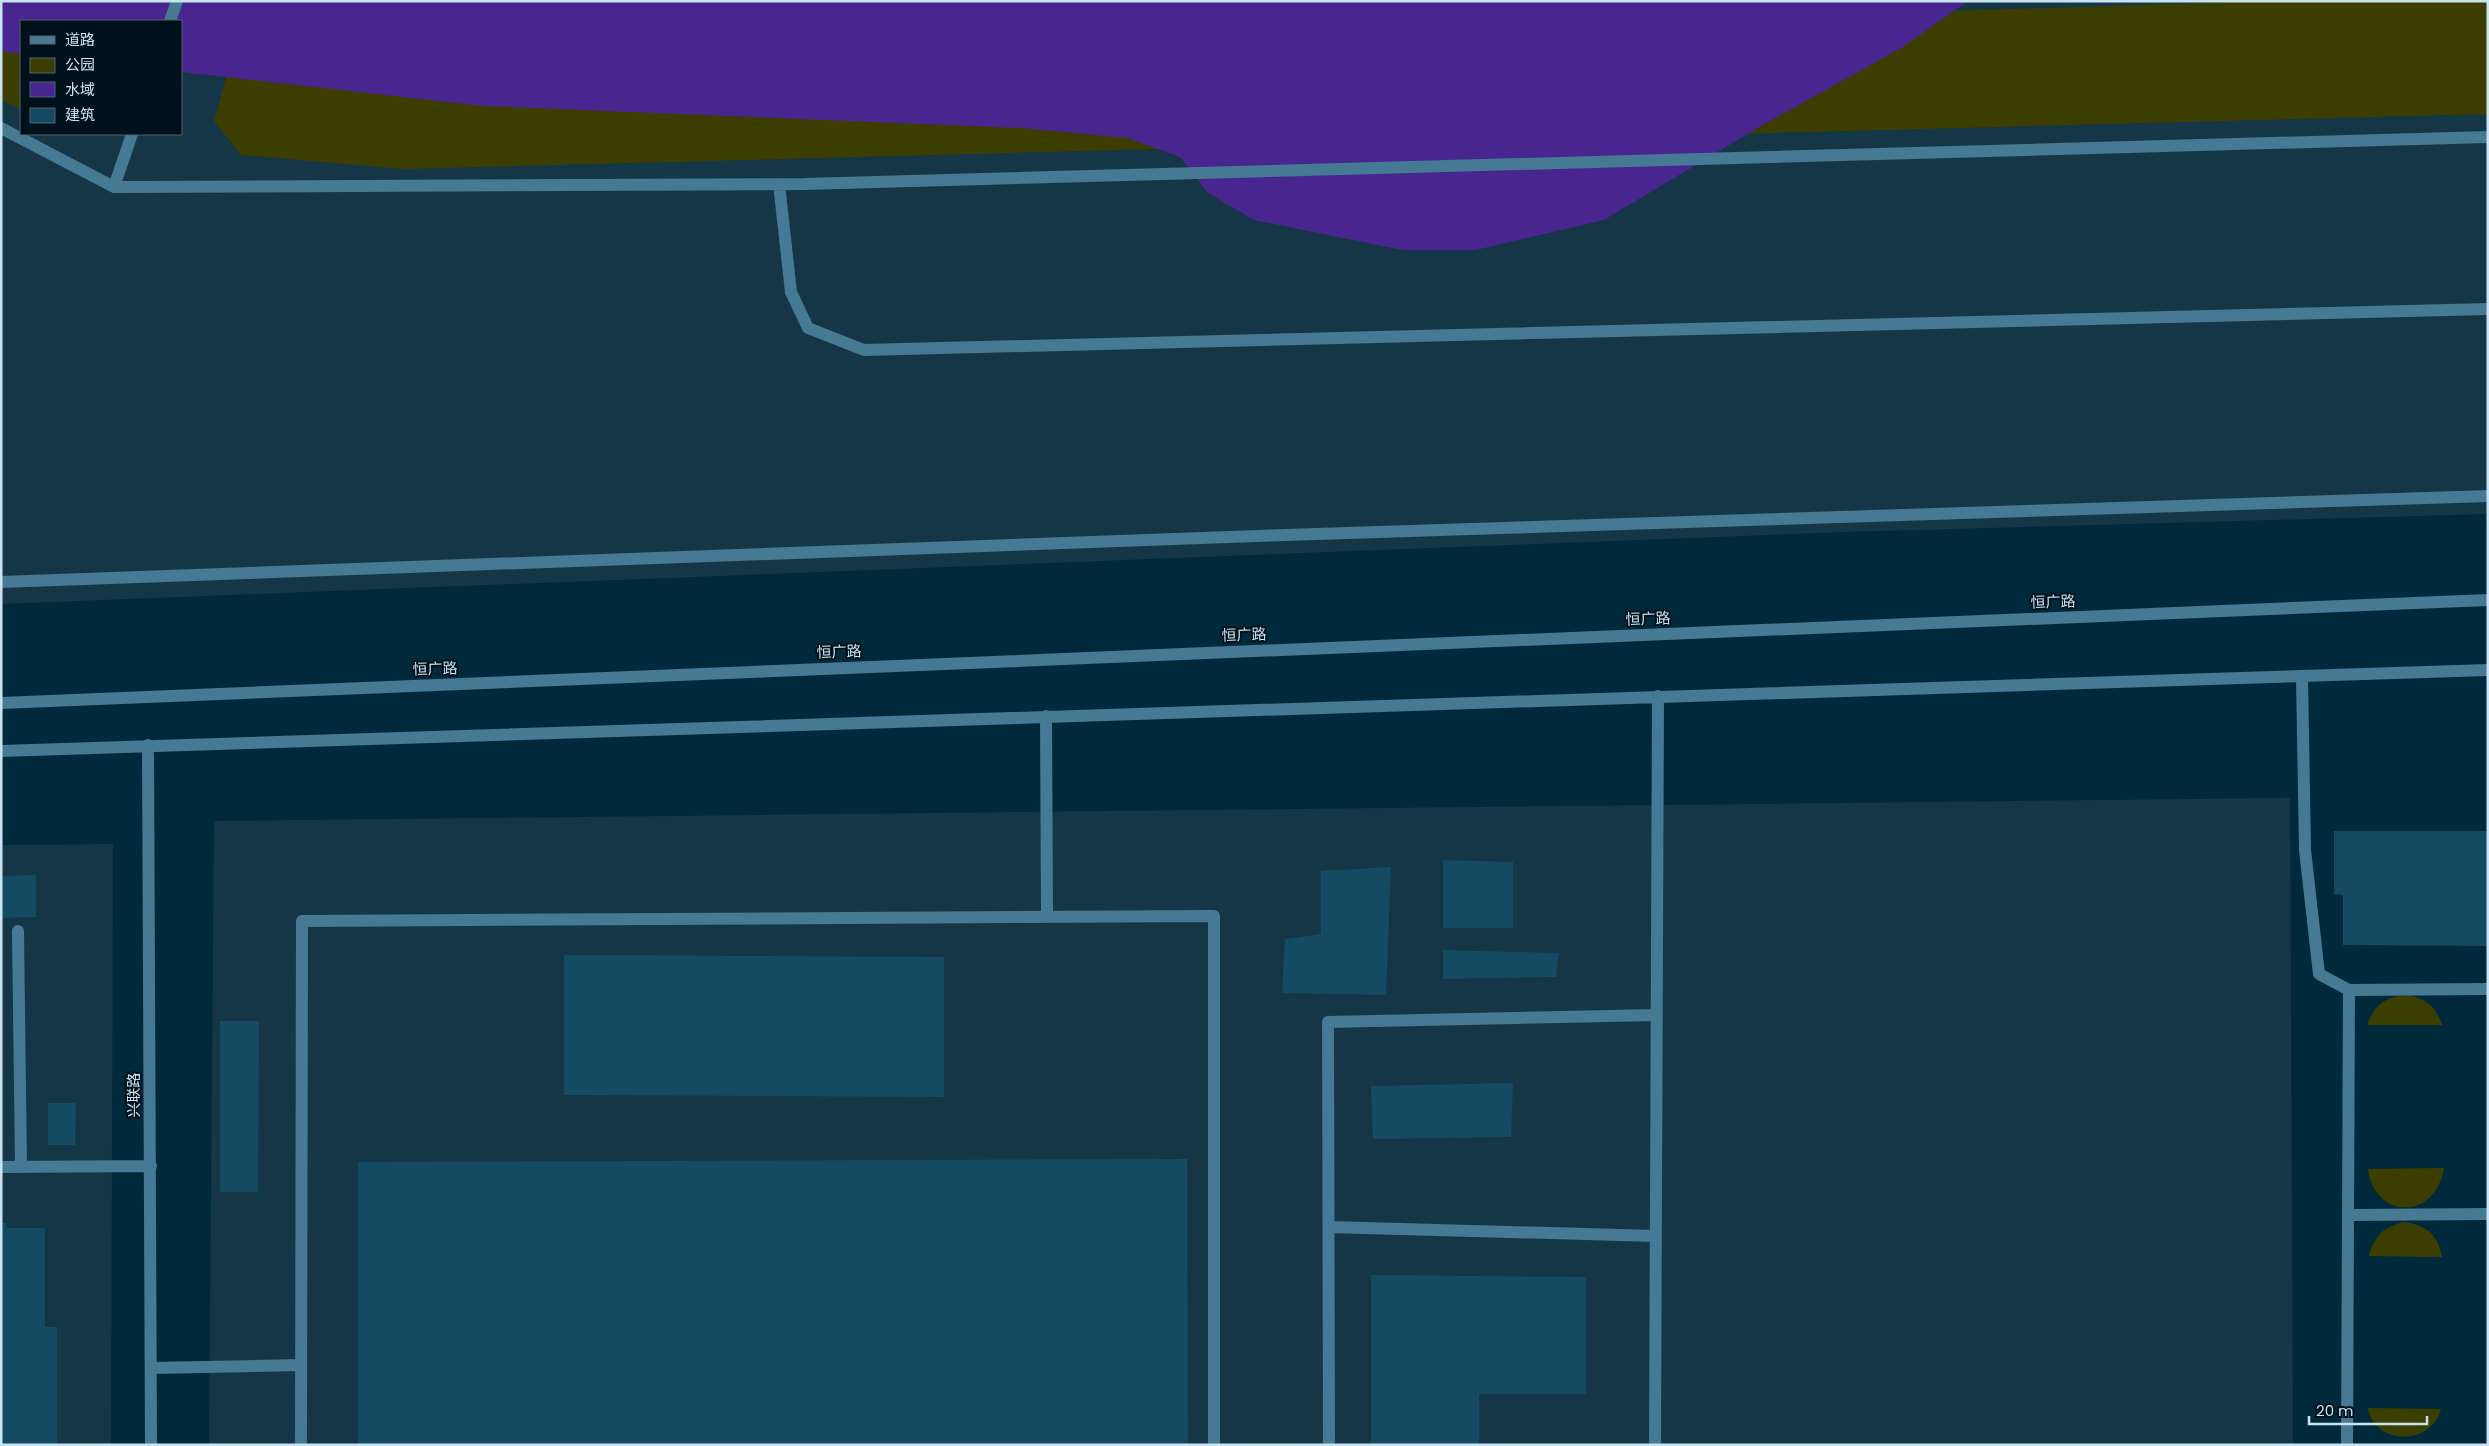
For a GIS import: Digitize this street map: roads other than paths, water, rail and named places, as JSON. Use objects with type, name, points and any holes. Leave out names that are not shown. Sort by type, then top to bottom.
[{"type":"street","points":[[170,20],[176,1]]},
{"type":"street","points":[[1,128],[114,187],[779,184],[2488,137]]},
{"type":"street","points":[[114,187],[132,135]]},
{"type":"street","points":[[779,184],[790,292],[808,328],[864,350],[2488,309]]},
{"type":"street","points":[[1,582],[1257,536],[2488,496]]},
{"type":"street","name":"恒广路","points":[[1,704],[2488,600]]},
{"type":"street","points":[[1,751],[2488,670]]},
{"type":"street","points":[[2302,677],[2305,850],[2319,974],[2350,990],[2488,989]]},
{"type":"street","points":[[1655,1445],[1658,696]]},
{"type":"street","points":[[1046,716],[1047,916]]},
{"type":"street","name":"兴联路","points":[[148,745],[151,1445]]},
{"type":"street","points":[[301,1445],[302,920],[1214,916],[1214,1445]]},
{"type":"street","points":[[18,931],[21,1167]]},
{"type":"street","points":[[2347,1445],[2350,990]]},
{"type":"street","points":[[1329,1445],[1328,1022],[1657,1016]]},
{"type":"street","points":[[1,1167],[151,1166]]},
{"type":"street","points":[[2348,1215],[2488,1214]]},
{"type":"street","points":[[1328,1227],[1656,1236]]},
{"type":"street","points":[[151,1368],[301,1365]]},
{"type":"water","points":[[1,1],[1968,1],[1903,47],[1756,129],[1604,220],[1476,250],[1402,250],[1254,220],[1208,193],[1180,157],[1127,138],[1021,128],[483,106],[182,72],[182,20],[20,20],[20,54],[1,51]]}]
